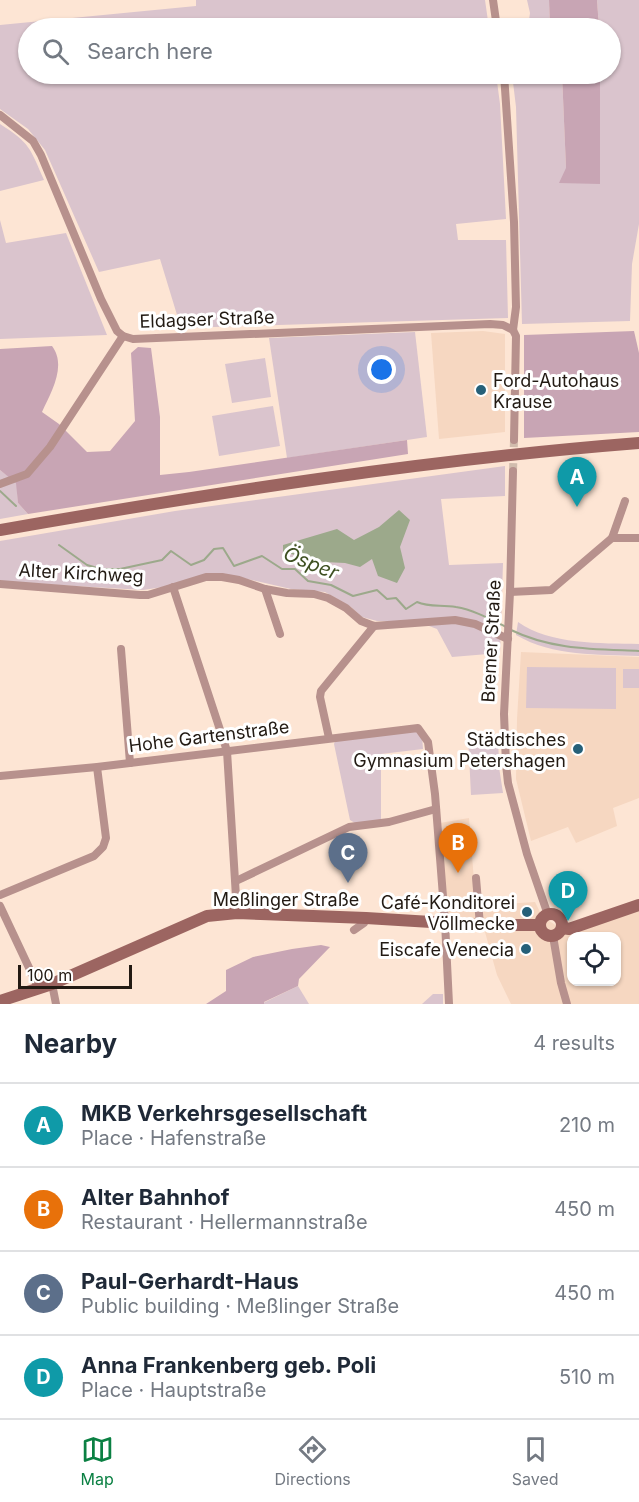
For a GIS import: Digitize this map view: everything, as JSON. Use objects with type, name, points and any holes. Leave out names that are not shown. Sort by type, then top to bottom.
[{"type":"street","points":[[493,0],[496,18]]},
{"type":"street","points":[[505,84],[514,222],[516,306],[513,330],[516,336],[514,440]]},
{"type":"street","name":"Eldagser Straße","points":[[0,115],[33,141],[41,155],[101,299],[117,331],[123,336],[132,339],[490,324],[503,325],[513,330]]},
{"type":"street","points":[[2,484],[27,474],[50,447],[123,336]]},
{"type":"street","points":[[0,530],[118,509],[314,479],[509,454],[639,443]]},
{"type":"street","name":"Bremer Straße","points":[[513,471],[504,714],[508,783],[527,854],[548,915]]},
{"type":"street","points":[[510,592],[550,590],[612,538],[626,501]]},
{"type":"street","points":[[612,538],[639,538]]},
{"type":"street","name":"Alter Kirchweg","points":[[0,584],[148,595],[206,577],[222,577],[265,589],[314,594],[328,598],[346,608],[361,621],[374,626]]},
{"type":"street","points":[[173,587],[228,751],[237,914]]},
{"type":"street","points":[[265,589],[280,634]]},
{"type":"street","points":[[329,738],[320,697],[321,690],[374,626],[455,620],[475,624],[508,637]]},
{"type":"street","points":[[121,649],[130,763]]},
{"type":"street","name":"Hohe Gartenstraße","points":[[0,776],[97,767],[418,728],[428,742],[436,809]]},
{"type":"street","points":[[0,895],[94,856],[104,848],[106,838],[97,767]]},
{"type":"street","points":[[236,881],[349,827],[389,822],[436,809],[449,1004]]},
{"type":"street","points":[[476,878],[480,925]]},
{"type":"street","points":[[567,1004],[561,983],[557,932],[562,923],[557,916],[548,915],[541,921],[543,932],[557,932],[639,905]]},
{"type":"street","points":[[0,906],[39,989]]},
{"type":"street","name":"Meßlinger Straße","points":[[0,1001],[52,984],[207,916],[237,914],[366,918],[480,925],[540,925]]},
{"type":"street","points":[[354,930],[364,923],[366,918]]},
{"type":"street","points":[[52,984],[56,1004]]},
{"type":"shaded area","points":[[196,0],[485,0],[488,18],[72,18],[196,6]]},
{"type":"shaded area","points":[[527,0],[549,0],[550,18],[529,18]]},
{"type":"shaded area","points":[[549,0],[597,0],[598,18],[550,18]]},
{"type":"shaded area","points":[[597,0],[639,0],[639,224],[632,264],[630,321],[522,324],[516,107],[513,84],[562,84],[566,168],[600,184],[600,84],[621,84],[621,18],[598,18]]},
{"type":"shaded area","points":[[18,23],[18,84],[497,84],[506,219],[456,224],[458,240],[506,240],[508,318],[181,328],[160,259],[99,272],[45,150],[28,129],[0,109],[0,25]]},
{"type":"shaded area","points":[[562,84],[600,84],[600,184],[559,183],[566,168]]},
{"type":"shaded area","points":[[0,124],[18,136],[28,147],[44,180],[0,191]]},
{"type":"shaded area","points":[[0,220],[6,243],[66,233],[107,335],[0,339]]},
{"type":"shaded area","points":[[483,331],[505,334],[505,432],[439,439],[431,333]]},
{"type":"shaded area","points":[[634,331],[639,353],[639,432],[524,438],[524,335]]},
{"type":"shaded area","points":[[415,332],[427,437],[287,458],[269,338]]},
{"type":"shaded area","points":[[52,346],[58,362],[58,370],[42,412],[59,424],[87,452],[110,451],[135,421],[131,353],[138,347],[151,348],[160,417],[160,475],[407,440],[408,454],[28,514],[18,503],[16,483],[0,470],[0,349]]},
{"type":"shaded area","points":[[265,358],[271,397],[232,403],[225,364]]},
{"type":"shaded area","points":[[273,406],[280,446],[219,456],[212,416]]},
{"type":"shaded area","points":[[505,466],[505,496],[441,499],[449,565],[503,563],[500,653],[452,657],[437,629],[416,621],[377,621],[362,617],[351,607],[325,592],[291,589],[235,576],[143,590],[0,580],[0,541],[175,511]]},
{"type":"shaded area","points":[[0,470],[17,483],[18,503],[28,514],[0,519]]},
{"type":"shaded area","points":[[399,510],[410,520],[400,547],[405,568],[397,583],[378,576],[372,559],[360,567],[345,563],[324,562],[283,552],[283,545],[337,529],[354,540],[379,527]]},
{"type":"shaded area","points":[[518,622],[531,630],[560,639],[592,643],[639,644],[639,656],[576,653],[545,647],[516,635]]},
{"type":"shaded area","name":"Städtisches Gymnasium Petershagen","points":[[521,652],[639,657],[639,798],[613,808],[617,826],[576,843],[568,827],[531,841],[516,779]]},
{"type":"shaded area","points":[[527,667],[616,668],[616,709],[526,708]]},
{"type":"shaded area","points":[[623,669],[639,669],[639,688],[623,688]]},
{"type":"shaded area","points":[[417,731],[422,736],[423,749],[381,754],[381,820],[355,823],[350,820],[335,741]]},
{"type":"shaded area","points":[[498,734],[503,793],[471,795],[468,735]]},
{"type":"shaded area","points":[[469,818],[476,906],[535,902],[542,916],[567,933],[567,986],[621,986],[621,932],[578,932],[639,910],[639,1004],[511,1004],[497,975],[485,932],[476,921],[450,919],[447,913],[440,823]]},
{"type":"shaded area","points":[[321,945],[330,947],[299,979],[298,986],[264,1004],[206,1004],[226,991],[226,970],[253,957]]},
{"type":"shaded area","points":[[298,986],[309,1004],[263,1003]]},
{"type":"shaded area","points":[[433,994],[443,994],[443,1004],[422,1004]]},
{"type":"waterway","name":"Ösper","points":[[0,491],[16,506]]},
{"type":"waterway","name":"Ösper","points":[[59,545],[87,565],[101,569],[120,569],[162,560],[171,551],[191,565],[204,560],[214,549],[223,548],[234,566],[262,556],[282,569],[295,569],[308,581],[331,585],[353,596],[377,590],[387,599],[396,598],[406,609],[417,602],[463,608],[506,627]]},
{"type":"waterway","name":"Ösper","points":[[511,630],[526,637],[558,645],[639,651]]},
{"type":"tunnel","points":[[513,471],[514,440]]},
{"type":"place","name":"Ford-Autohaus Krause","points":[[481,390]]},
{"type":"place","name":"MKB Verkehrsgesellschaft","points":[[577,507]]},
{"type":"place","name":"Städtisches Gymnasium Petershagen","points":[[578,749]]},
{"type":"place","name":"Alter Bahnhof","points":[[458,873]]},
{"type":"place","name":"Paul-Gerhardt-Haus","points":[[348,883]]},
{"type":"place","name":"Café-Konditorei Völlmecke","points":[[527,912]]},
{"type":"place","name":"Anna Frankenberg geb. Poli","points":[[568,921]]},
{"type":"place","name":"Eiscafe Venecia","points":[[526,949]]}]
